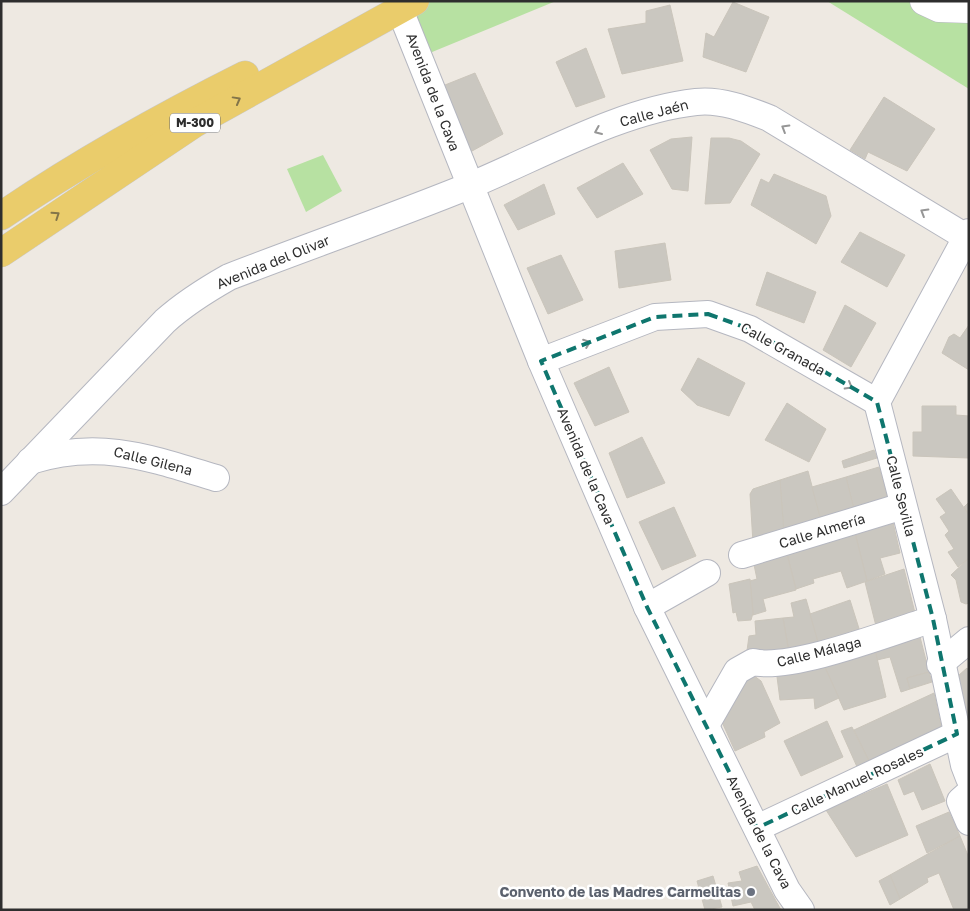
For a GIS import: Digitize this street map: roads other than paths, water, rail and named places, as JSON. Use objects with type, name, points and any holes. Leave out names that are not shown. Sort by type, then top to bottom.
[{"type":"main road","name":"M-300","points":[[1,216],[54,180],[136,131],[337,30],[407,4]]},
{"type":"main road","name":"M-300","points":[[1,253],[195,123],[407,4]]},
{"type":"main road","name":"M-300","points":[[1,233],[136,131]]},
{"type":"street","points":[[924,1],[939,8],[969,8]]},
{"type":"street","name":"Avenida de la Cava","points":[[407,4],[470,186],[541,361],[647,607],[788,890],[801,910]]},
{"type":"street","name":"Calle Jaén","points":[[470,186],[630,117],[670,106],[698,101],[738,106],[769,118],[967,235]]},
{"type":"street","name":"Avenida del Olivar","points":[[1,492],[182,305],[229,277],[470,186]]},
{"type":"street","points":[[877,402],[967,235]]},
{"type":"street","name":"Calle Granada","points":[[541,361],[655,317],[708,314],[750,329],[877,402]]},
{"type":"street","name":"Calle Sevilla","points":[[877,402],[933,619],[940,664],[957,734],[966,798]]},
{"type":"street","name":"Calle Gilena","points":[[29,461],[56,453],[106,450],[150,458],[216,478]]},
{"type":"street","name":"Calle Almería","points":[[742,555],[903,506]]},
{"type":"street","points":[[647,607],[707,573]]},
{"type":"street","name":"Calle Málaga","points":[[706,725],[737,671],[753,662],[767,665],[806,658],[933,619]]},
{"type":"street","points":[[940,664],[969,640]]},
{"type":"street","name":"Calle Manuel Rosales","points":[[757,828],[957,734]]},
{"type":"place","name":"Convento de las Madres Carmelitas","points":[[751,892]]}]
